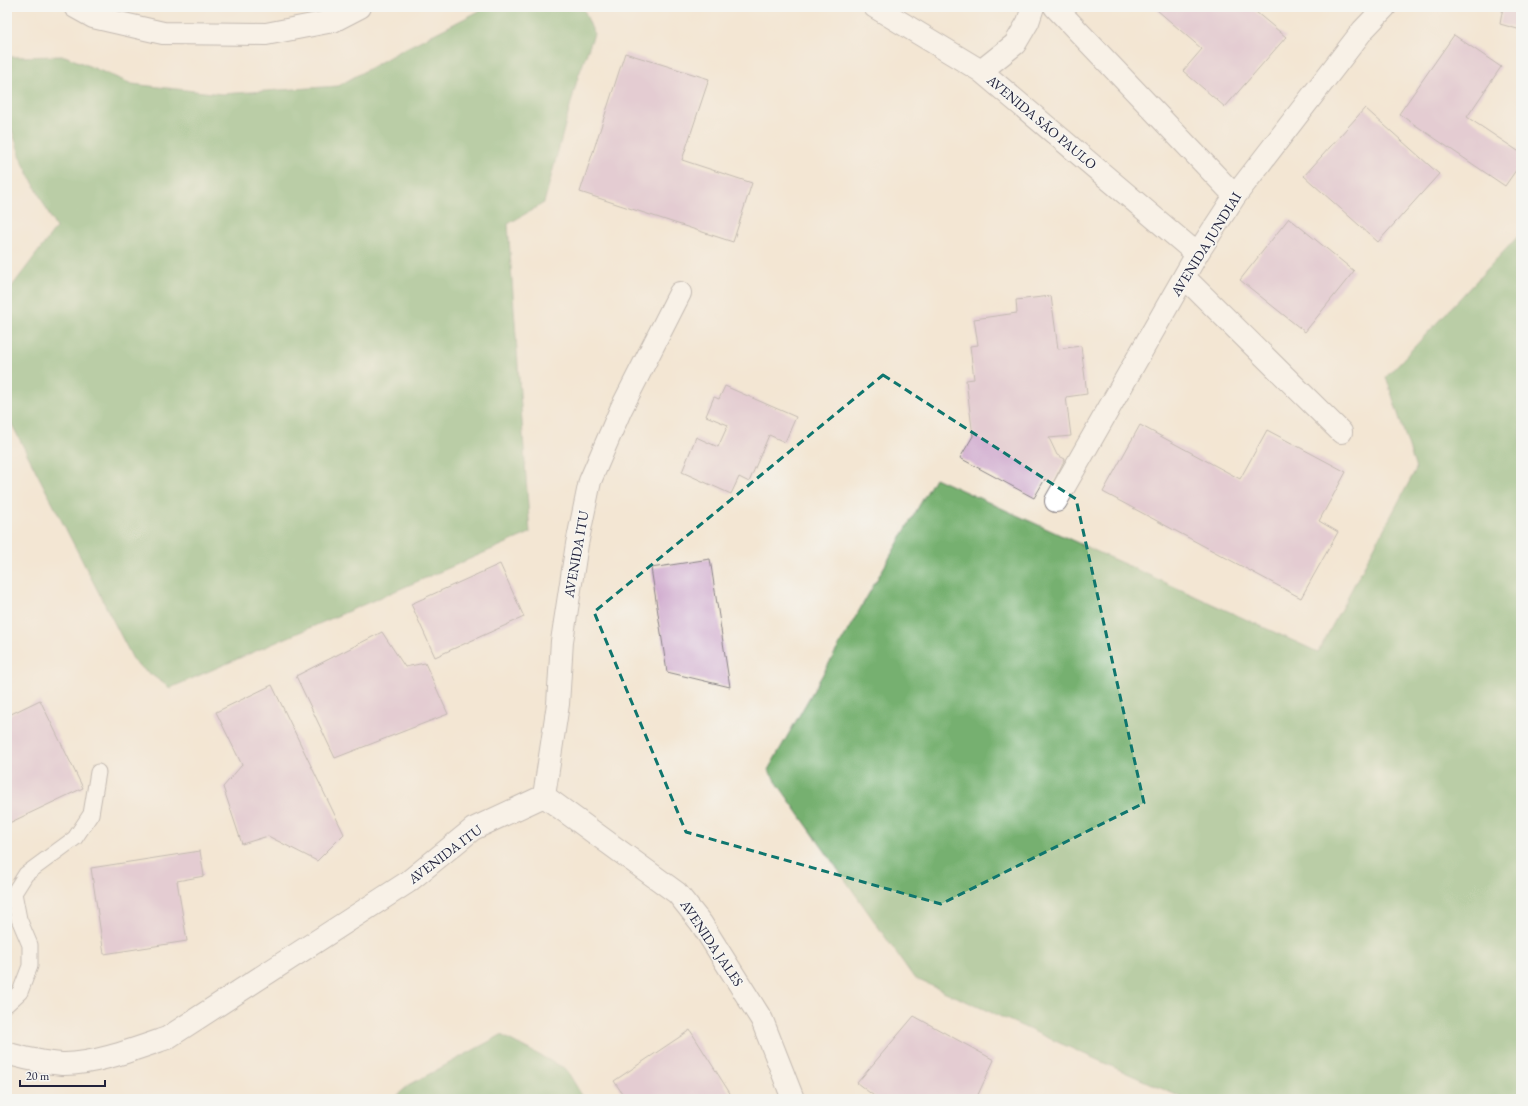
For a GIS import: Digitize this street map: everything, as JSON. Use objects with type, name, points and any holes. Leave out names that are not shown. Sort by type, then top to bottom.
[{"type":"street","points":[[76,7],[93,17],[163,33],[266,34],[333,21],[360,7]]},
{"type":"street","name":"AVENIDA SÃO PAULO","points":[[876,7],[981,71],[1197,254]]},
{"type":"street","points":[[981,71],[1015,44],[1028,22],[1034,7]]},
{"type":"street","points":[[1055,7],[1235,196]]},
{"type":"street","name":"AVENIDA JUNDIAI","points":[[1056,501],[1197,254],[1235,196],[1363,30],[1385,7]]},
{"type":"street","points":[[1184,277],[1341,432]]},
{"type":"street","name":"AVENIDA ITU","points":[[7,1053],[62,1064],[93,1060],[167,1038],[408,882],[474,829],[544,796],[558,704],[562,640],[577,544],[590,480],[621,409],[680,293]]},
{"type":"street","name":"AVENIDA JALES","points":[[544,796],[678,892],[701,923],[762,1020],[793,1099]]},
{"type":"lane","points":[[7,1004],[20,992],[30,966],[30,945],[19,919],[14,893],[26,874],[75,838],[91,814],[98,772]]},
{"type":"highlighted area","points":[[883,375],[1076,499],[1144,803],[941,904],[686,832],[594,612]]},
{"type":"green space","points":[[487,7],[583,7],[594,34],[578,77],[544,203],[508,224],[530,533],[170,688],[135,663],[7,415],[7,293],[56,228],[22,161],[7,115],[7,57],[65,56],[132,84],[222,94],[338,86],[400,51]]},
{"type":"green space","points":[[1521,233],[1521,1099],[1185,1099],[914,978],[768,770],[935,478],[1318,652],[1416,469],[1386,377]]},
{"type":"green space","points":[[501,1035],[566,1069],[584,1099],[393,1099],[409,1085]]},
{"type":"building","points":[[1160,7],[1250,7],[1286,37],[1225,107],[1183,71],[1202,49],[1157,10]]},
{"type":"building","points":[[1503,7],[1521,7],[1521,30],[1500,24]]},
{"type":"building","points":[[1454,35],[1501,67],[1467,117],[1521,153],[1521,163],[1505,186],[1399,114]]},
{"type":"building","points":[[625,53],[709,79],[682,160],[752,183],[733,242],[580,192]]},
{"type":"building","points":[[1365,108],[1439,174],[1378,242],[1304,176]]},
{"type":"building","points":[[1289,218],[1354,271],[1305,332],[1240,280]]},
{"type":"building","points":[[1051,296],[1058,349],[1081,346],[1087,394],[1066,397],[1071,436],[1049,438],[1057,455],[1065,459],[1053,483],[1045,479],[1034,498],[960,458],[973,436],[966,380],[974,379],[970,346],[978,345],[974,319],[1017,313],[1016,300]]},
{"type":"building","points":[[725,386],[796,417],[785,442],[769,435],[749,482],[739,477],[731,494],[682,472],[696,437],[718,447],[728,425],[706,416],[714,397],[719,399]]},
{"type":"building","points":[[1140,425],[1240,479],[1267,430],[1346,472],[1319,521],[1338,532],[1301,598],[1103,492]]},
{"type":"building","points":[[710,559],[730,687],[667,672],[651,568]]},
{"type":"building","points":[[500,564],[524,617],[435,657],[411,604]]},
{"type":"building","points":[[382,632],[405,667],[425,663],[448,714],[335,758],[296,676]]},
{"type":"building","points":[[272,685],[344,834],[317,861],[268,836],[242,844],[223,787],[242,765],[216,712]]},
{"type":"building","points":[[40,700],[83,788],[7,824],[7,716]]},
{"type":"building","points":[[200,851],[204,876],[177,881],[187,941],[104,954],[91,868]]},
{"type":"building","points":[[914,1016],[994,1060],[976,1099],[878,1099],[857,1083]]},
{"type":"building","points":[[690,1030],[733,1098],[626,1099],[614,1081]]}]
